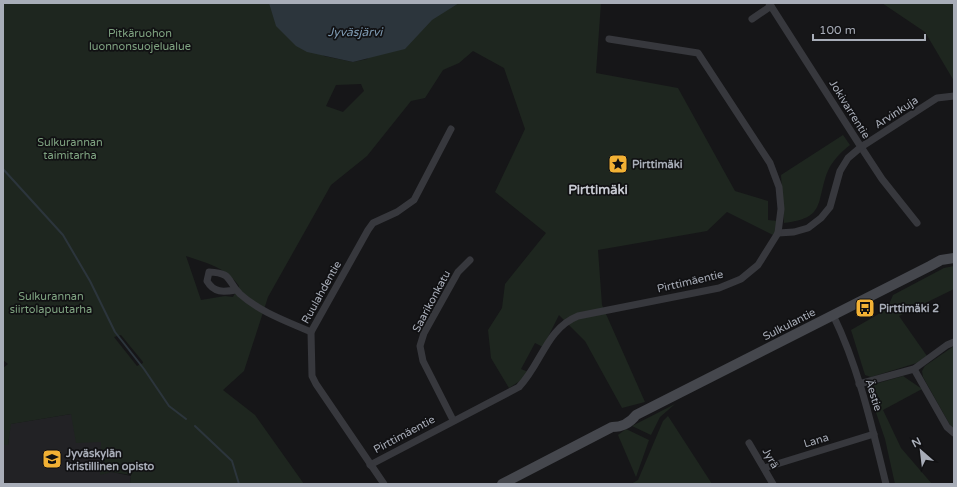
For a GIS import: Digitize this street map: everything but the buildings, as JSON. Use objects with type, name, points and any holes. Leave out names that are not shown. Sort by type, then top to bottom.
[{"type":"main road","name":"Sulkulantie","points":[[502,484],[612,427],[617,421],[629,415],[636,415],[941,260],[954,258]]},
{"type":"street","points":[[752,19],[770,4]]},
{"type":"street","name":"Jokivarrentie","points":[[770,4],[882,179],[917,223]]},
{"type":"street","name":"Pirttimäentie","points":[[370,465],[453,420],[520,387],[526,380],[556,331],[566,321],[578,316],[718,288],[734,282],[741,279],[758,265],[778,233],[781,209],[779,187],[770,163],[698,53],[609,38]]},
{"type":"street","name":"Arvinkuja","points":[[778,233],[794,232],[808,228],[821,218],[830,208],[840,171],[848,158],[861,147],[937,98],[954,96]]},
{"type":"street","name":"Ruulahdentie","points":[[384,484],[312,376],[311,332],[368,230],[373,223],[398,212],[414,200],[452,129]]},
{"type":"street","name":"Saarikonkatu","points":[[453,420],[423,361],[420,346],[424,333],[458,272],[470,260]]},
{"type":"street","points":[[236,290],[253,306],[311,332]]},
{"type":"street","name":"Äestie","points":[[833,315],[840,330],[859,384],[874,434],[886,484]]},
{"type":"street","points":[[859,384],[914,368],[947,345],[954,342]]},
{"type":"street","points":[[914,368],[948,427],[954,433]]},
{"type":"street","name":"Lana","points":[[764,468],[874,434]]},
{"type":"street","name":"Jyrä","points":[[749,443],[773,484]]},
{"type":"shaded area","name":"Jyväskylän kristillinen opisto","points":[[71,414],[101,442],[112,472],[131,476],[130,484],[3,484],[3,445],[8,445],[10,424]]},
{"type":"green space","points":[[3,3],[284,3],[324,56],[353,62],[367,59],[412,3],[601,3],[596,73],[678,88],[735,191],[768,201],[768,220],[778,221],[775,236],[727,212],[707,231],[598,250],[602,305],[645,402],[622,408],[585,341],[559,315],[543,347],[535,343],[521,369],[528,372],[523,379],[509,388],[491,358],[488,330],[502,308],[505,284],[546,233],[495,192],[525,129],[504,68],[473,51],[459,63],[443,70],[425,98],[411,101],[367,156],[331,185],[268,297],[244,371],[223,390],[255,415],[304,484],[130,484],[131,475],[112,472],[100,475],[101,442],[76,443],[71,414],[11,424],[8,445],[3,445],[3,368],[8,364],[3,360]],"holes":[[[361,84],[364,91],[343,112],[326,106],[336,85]],[[186,256],[215,266],[228,274],[239,286],[233,297],[225,296],[201,300]],[[121,335],[143,363],[137,366],[114,337]]]},
{"type":"green space","points":[[882,3],[954,3],[954,81],[925,32]]},
{"type":"green space","points":[[843,135],[850,145],[831,165],[827,173],[817,208],[813,213],[806,217],[797,221],[784,223],[781,175]]},
{"type":"green space","points":[[954,266],[954,289],[899,316],[927,356],[920,362],[871,377],[865,375],[851,330],[888,307],[893,295],[944,268]]},
{"type":"green space","points":[[954,346],[954,429],[950,425],[923,377],[922,371],[925,366]]},
{"type":"green space","points":[[903,376],[922,389],[883,410],[901,448],[932,484],[895,484],[885,439],[869,392],[875,384]]},
{"type":"green space","points":[[675,404],[660,417],[651,435],[632,426]]},
{"type":"green space","points":[[668,416],[712,484],[631,484],[638,480],[663,421]]},
{"type":"green space","points":[[626,429],[649,440],[636,477],[618,435]]},
{"type":"water","name":"Jyväsjärvi","points":[[269,3],[459,3],[432,20],[405,49],[353,62],[307,52],[296,46],[276,26]]},
{"type":"waterway","points":[[3,169],[63,235],[90,281],[115,332],[144,369],[169,406],[186,419]]},
{"type":"waterway","points":[[195,426],[232,461],[239,484]]},
{"type":"place","name":"Pirttimäki","points":[[618,164]]},
{"type":"place","name":"Pirttimäki 2","points":[[865,308]]},
{"type":"place","name":"Jyväskylän kristillinen opisto","points":[[52,459]]},
{"type":"district","name":"Pirttimäki","points":[[598,189]]},
{"type":"park label","name":"Pitkäruohon luonnonsuojelualue","points":[[140,39]]},
{"type":"park label","name":"Sulkurannan taimitarha","points":[[70,148]]},
{"type":"park label","name":"Sulkurannan siirtolapuutarha","points":[[51,302]]}]
